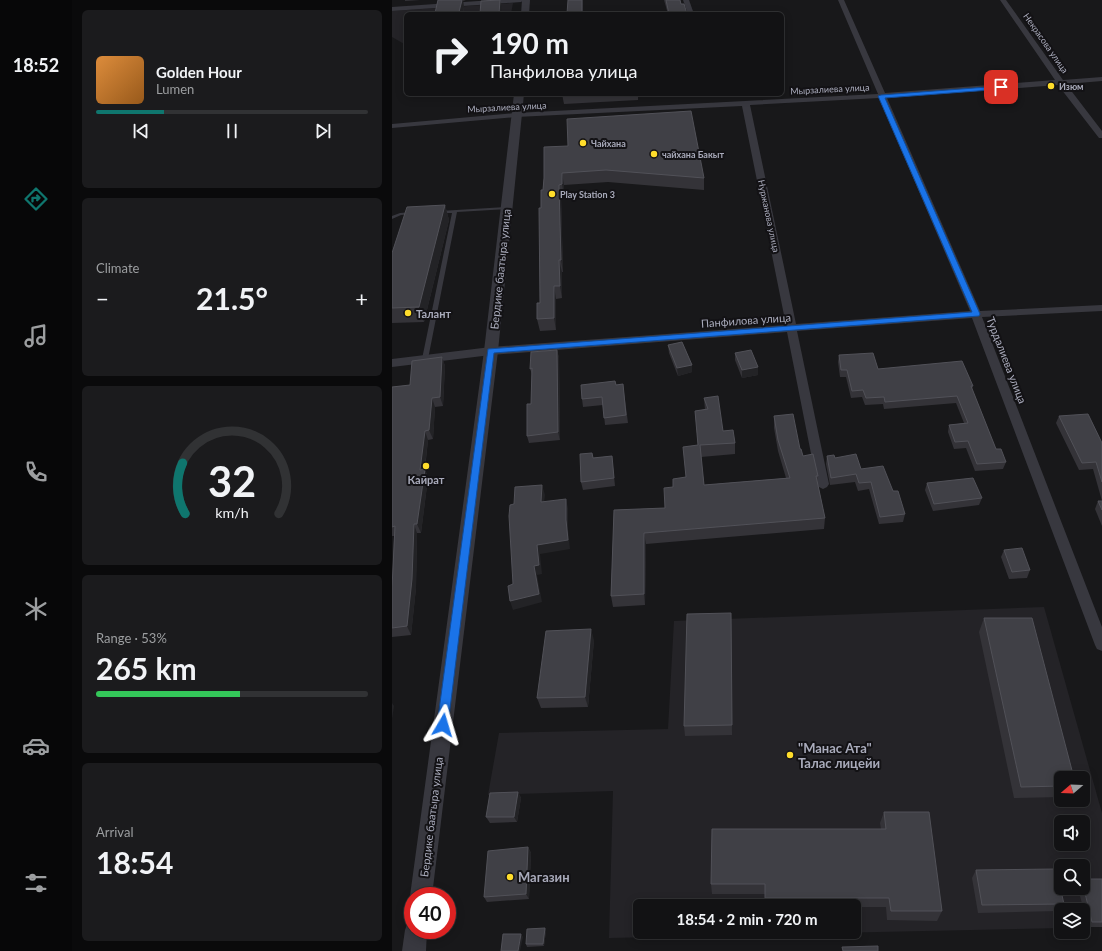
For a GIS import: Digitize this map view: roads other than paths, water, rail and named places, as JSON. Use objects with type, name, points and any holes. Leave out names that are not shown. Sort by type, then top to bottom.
[{"type":"street","points":[[392,9],[521,0]]},
{"type":"street","points":[[525,12],[526,0]]},
{"type":"street","points":[[686,0],[690,12]]},
{"type":"street","name":"Турдалиева улица","points":[[841,0],[976,314],[1102,645]]},
{"type":"street","name":"Некрасова улица","points":[[1003,0],[1061,83],[1102,136]]},
{"type":"street","name":"Мырзалиева улица","points":[[392,126],[516,115],[881,96],[1102,79]]},
{"type":"street","name":"Бердике баатыра улица","points":[[422,887],[491,351],[519,96]]},
{"type":"street","name":"Нуржанова улица","points":[[746,104],[823,484]]},
{"type":"street","name":"Панфилова улица","points":[[392,363],[491,351],[976,314],[1102,308]]},
{"type":"street","points":[[414,951],[415,939]]},
{"type":"lane","points":[[431,212],[506,208]]},
{"type":"lane","points":[[425,359],[454,211]]},
{"type":"lane","points":[[392,218],[400,214],[416,213]]},
{"type":"place","name":"Изюм","points":[[1051,86]]},
{"type":"place","name":"Чайхана","points":[[583,143]]},
{"type":"place","name":"чайхана Бакыт","points":[[654,154]]},
{"type":"place","name":"Play Station 3","points":[[552,194]]},
{"type":"place","name":"Талант","points":[[408,313]]},
{"type":"place","name":"Кайрат","points":[[426,466]]},
{"type":"place","name":"\"Манас Ата\" Талас лицейи","points":[[790,755]]},
{"type":"place","name":"Магазин","points":[[510,877]]}]
